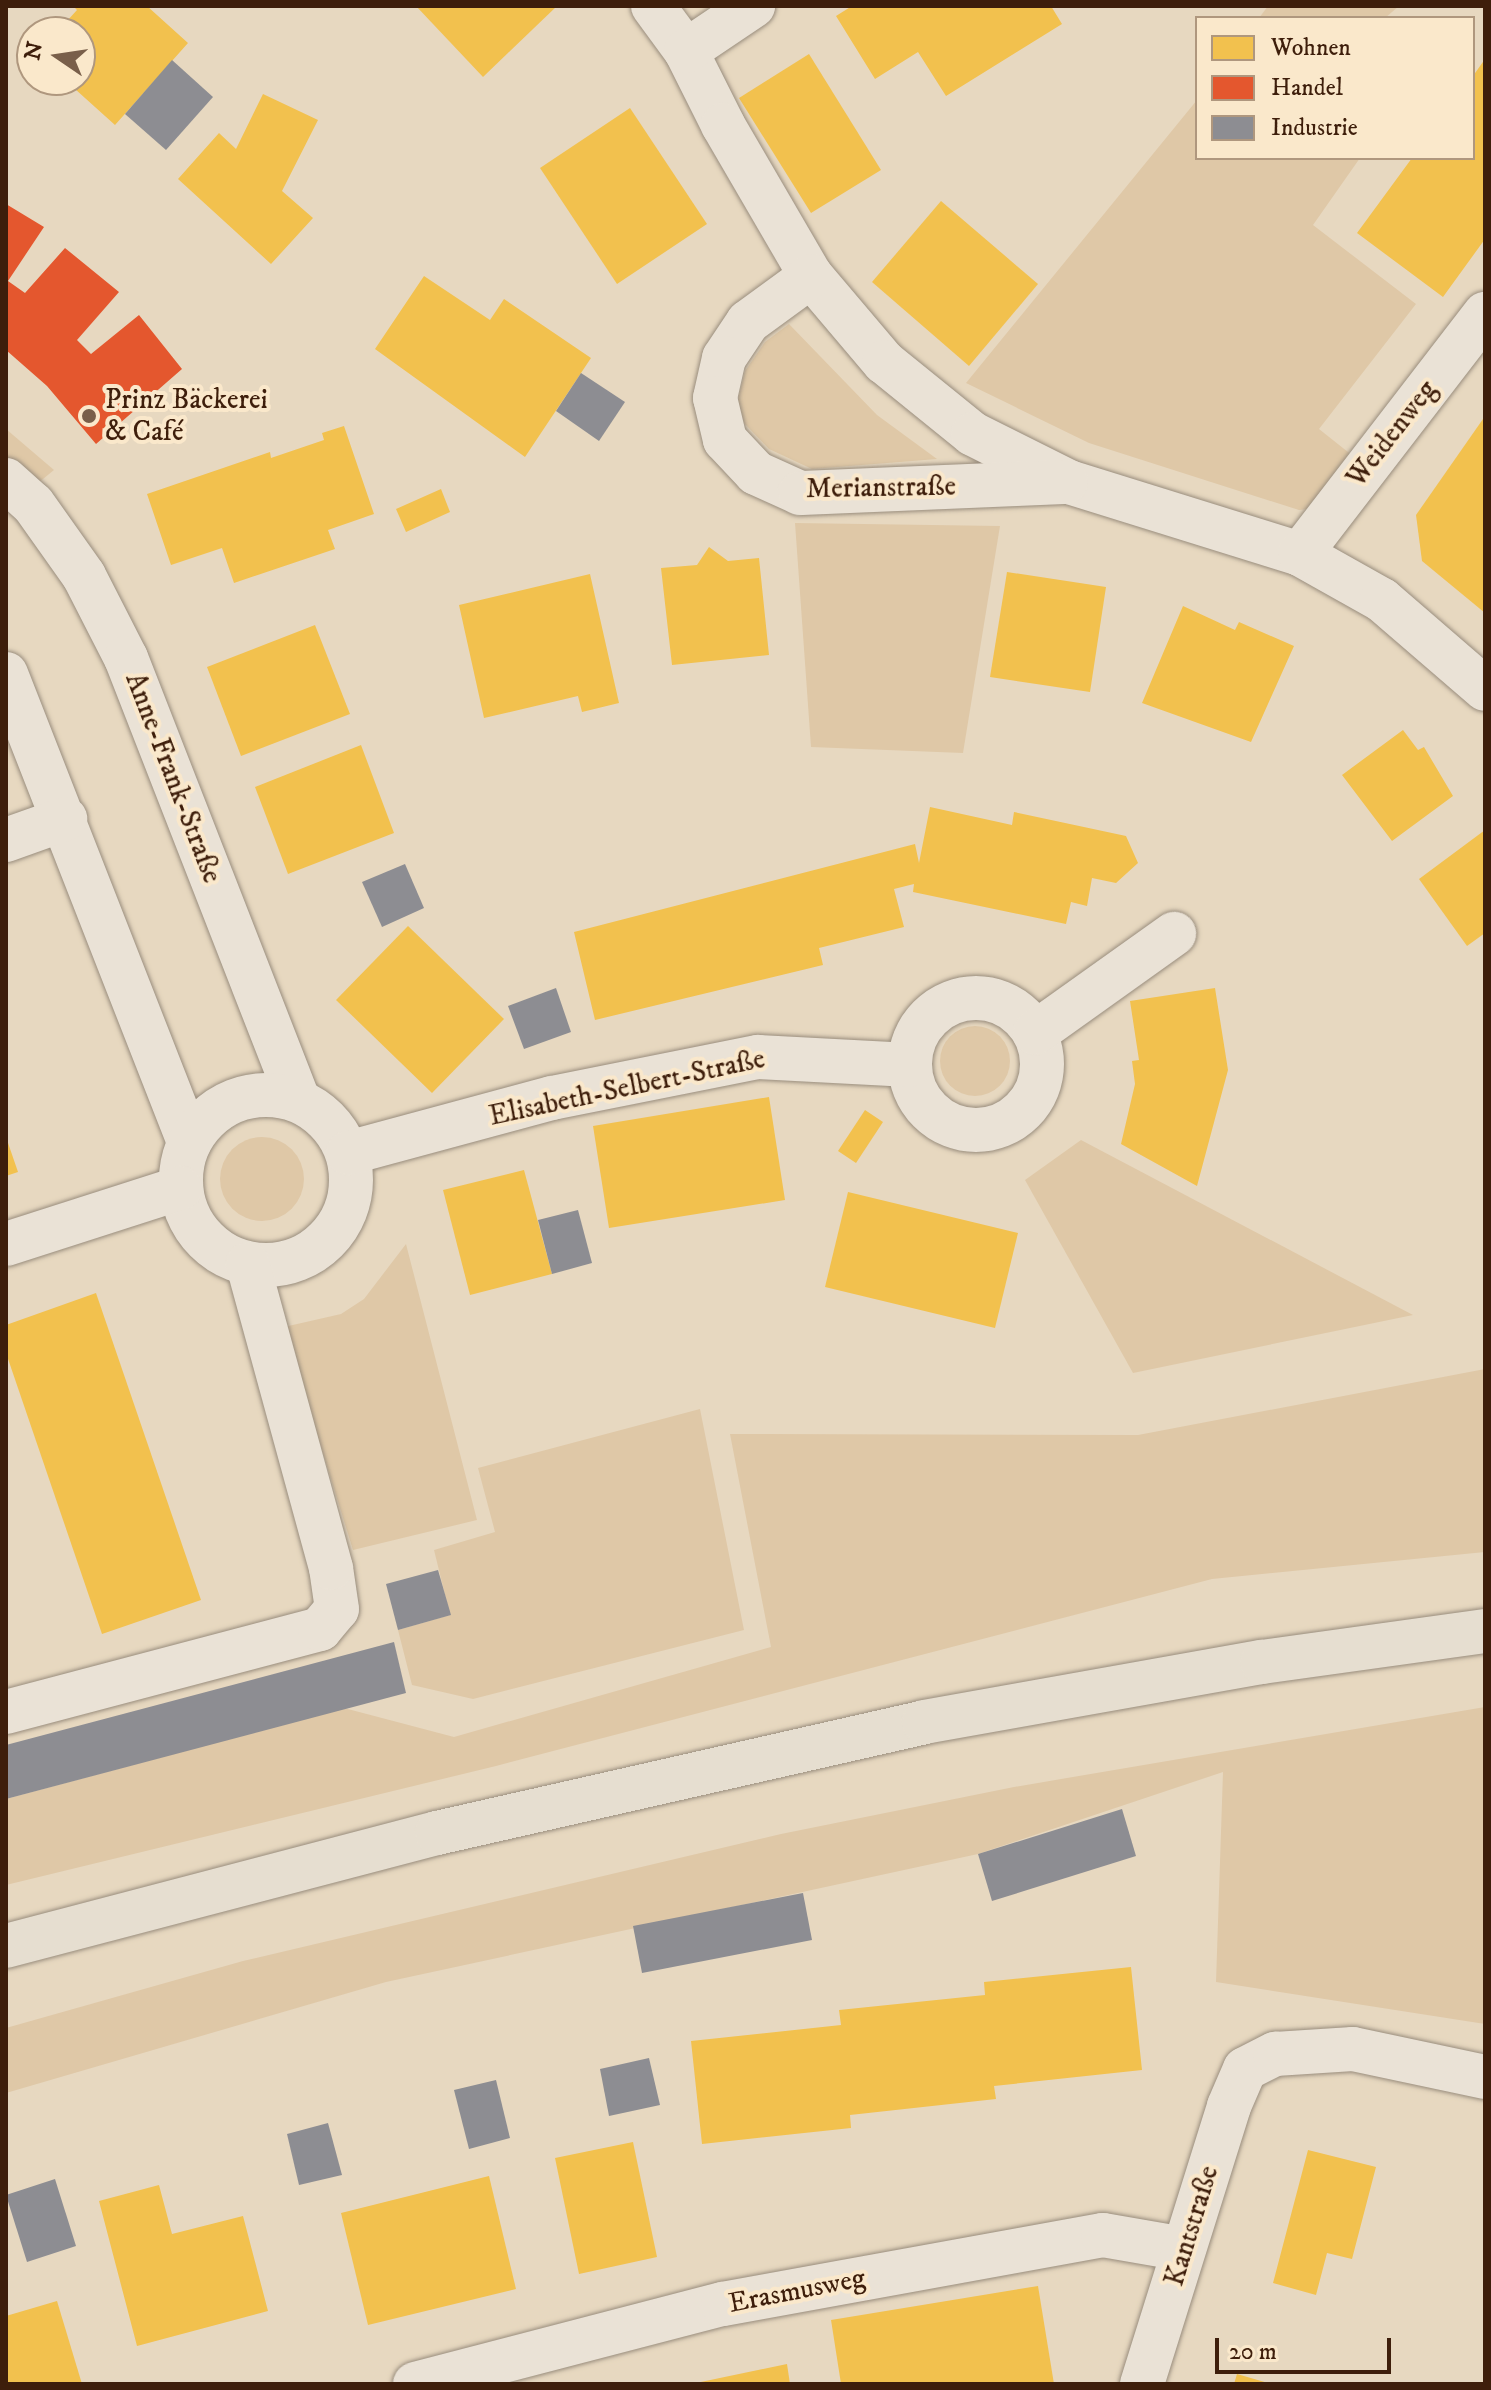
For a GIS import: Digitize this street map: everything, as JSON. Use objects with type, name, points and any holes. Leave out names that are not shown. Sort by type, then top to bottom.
[{"type":"main road","points":[[6,1946],[437,1833],[924,1722],[1262,1662],[1485,1631]]},
{"type":"street","name":"Merianstraße","points":[[653,6],[686,51],[723,125],[811,276],[884,362],[973,434],[1069,482],[1300,554],[1382,600],[1439,644],[1485,689]]},
{"type":"street","points":[[686,51],[753,6]]},
{"type":"street","name":"Merianstraße","points":[[811,276],[748,322],[724,358],[715,398],[725,440],[756,473],[800,493],[1069,482]]},
{"type":"street","name":"Weidenweg","points":[[1300,554],[1406,402],[1485,314]]},
{"type":"street","name":"Anne-Frank-Straße","points":[[6,480],[33,504],[84,576],[126,658],[298,1100]]},
{"type":"street","points":[[6,674],[189,1142]]},
{"type":"street","points":[[6,840],[65,819]]},
{"type":"street","points":[[1035,1033],[1174,934]]},
{"type":"street","points":[[960,999],[1003,1003],[1035,1033],[1041,1051],[1038,1090],[1013,1119],[995,1128],[955,1127],[936,1117],[912,1085],[910,1065],[924,1023],[939,1008],[960,999]]},
{"type":"street","name":"Elisabeth-Selbert-Straße","points":[[348,1153],[552,1098],[758,1057],[910,1065]]},
{"type":"street","points":[[247,1096],[298,1100],[329,1121],[348,1153],[352,1179],[348,1204],[329,1237],[298,1260],[273,1266],[231,1259],[202,1237],[191,1223],[180,1188],[189,1142],[223,1105],[247,1096]]},
{"type":"street","points":[[6,1244],[180,1188]]},
{"type":"street","points":[[6,1712],[320,1629],[337,1609],[331,1568],[248,1264]]},
{"type":"street","name":"Kantstraße","points":[[1142,2384],[1229,2106],[1245,2069],[1275,2054],[1353,2049],[1485,2077]]},
{"type":"street","name":"Erasmusweg","points":[[415,2384],[723,2304],[1103,2235],[1184,2249]]},
{"type":"shaded area","points":[[1268,6],[1399,6],[1387,16],[1260,16]]},
{"type":"shaded area","points":[[1195,102],[1195,160],[1359,160],[1313,225],[1416,304],[1319,429],[1353,456],[1316,508],[1299,510],[1089,443],[966,383]]},
{"type":"shaded area","points":[[789,324],[877,415],[937,459],[812,469],[769,449],[744,423],[738,400],[745,371],[765,342]]},
{"type":"shaded area","points":[[6,429],[54,470],[32,488],[6,463]]},
{"type":"shaded area","points":[[795,523],[1000,526],[963,753],[811,747]]},
{"type":"shaded area","points":[[975,1026],[994,1032],[1004,1042],[1010,1061],[1004,1080],[994,1090],[975,1096],[956,1090],[946,1080],[940,1061],[946,1042],[956,1032]]},
{"type":"shaded area","points":[[262,1137],[278,1140],[292,1149],[301,1163],[304,1179],[301,1195],[292,1209],[278,1218],[262,1221],[246,1218],[232,1209],[223,1195],[220,1179],[223,1163],[232,1149],[246,1140]]},
{"type":"shaded area","points":[[1081,1140],[1413,1315],[1133,1373],[1025,1180]]},
{"type":"shaded area","points":[[406,1244],[477,1520],[353,1550],[284,1327],[341,1314],[364,1299]]},
{"type":"shaded area","points":[[1485,1369],[1485,1552],[1212,1579],[496,1766],[6,1885],[6,1799],[344,1708],[454,1737],[771,1647],[730,1434],[1138,1435]]},
{"type":"shaded area","points":[[700,1409],[744,1630],[473,1699],[412,1685],[398,1630],[450,1615],[434,1550],[495,1532],[478,1468]]},
{"type":"shaded area","points":[[1485,1707],[1485,2024],[1216,1982],[1223,1772],[978,1854],[386,1982],[6,2093],[6,2028],[243,1961],[781,1834],[1014,1787]]},
{"type":"building: Wohnen","points":[[73,6],[147,6],[188,43],[115,125],[83,96],[96,96],[96,16],[72,16],[77,10]]},
{"type":"building: Wohnen","points":[[416,6],[557,6],[483,77]]},
{"type":"building: Wohnen","points":[[852,6],[1051,6],[1062,24],[946,96],[918,52],[875,79],[836,16]]},
{"type":"building: Wohnen","points":[[809,54],[881,170],[811,213],[739,98]]},
{"type":"building: Wohnen","points":[[1485,59],[1485,239],[1443,297],[1357,233],[1411,160],[1475,160],[1475,73]]},
{"type":"building: Wohnen","points":[[263,94],[318,120],[282,191],[313,218],[271,264],[178,179],[219,133],[236,149]]},
{"type":"building: Wohnen","points":[[630,108],[707,224],[617,284],[540,168]]},
{"type":"building: Wohnen","points":[[941,201],[1038,284],[969,366],[872,282]]},
{"type":"building: Wohnen","points":[[424,276],[490,320],[504,299],[591,358],[525,457],[375,349]]},
{"type":"building: Wohnen","points":[[1483,419],[1485,613],[1422,561],[1416,515]]},
{"type":"building: Wohnen","points":[[344,426],[374,514],[328,530],[335,549],[234,583],[222,548],[171,565],[147,494],[270,452],[271,458],[324,440],[322,433]]},
{"type":"building: Wohnen","points":[[441,489],[450,512],[406,532],[396,509]]},
{"type":"building: Wohnen","points":[[709,547],[728,561],[759,558],[769,655],[672,665],[661,568],[697,565]]},
{"type":"building: Wohnen","points":[[1007,572],[1106,587],[1090,692],[990,677]]},
{"type":"building: Wohnen","points":[[590,574],[619,703],[582,712],[578,696],[484,718],[459,605]]},
{"type":"building: Wohnen","points":[[1183,606],[1235,630],[1239,622],[1294,646],[1251,742],[1142,703]]},
{"type":"building: Wohnen","points":[[315,625],[350,714],[241,756],[207,667]]},
{"type":"building: Wohnen","points":[[1403,730],[1418,750],[1424,747],[1453,796],[1392,841],[1342,775]]},
{"type":"building: Wohnen","points":[[361,745],[394,833],[288,874],[255,787]]},
{"type":"building: Wohnen","points":[[930,807],[1012,825],[1014,812],[1126,836],[1138,863],[1116,883],[1092,878],[1087,906],[1071,902],[1066,924],[913,892],[914,884],[894,889],[904,927],[819,948],[823,965],[595,1020],[574,932],[915,844],[919,863]]},
{"type":"building: Wohnen","points":[[1485,830],[1485,933],[1467,946],[1419,879]]},
{"type":"building: Wohnen","points":[[408,926],[504,1019],[432,1093],[336,1000]]},
{"type":"building: Wohnen","points":[[1215,988],[1228,1070],[1197,1186],[1121,1144],[1135,1084],[1132,1061],[1139,1060],[1130,1001]]},
{"type":"building: Wohnen","points":[[769,1097],[785,1200],[609,1228],[593,1126]]},
{"type":"building: Wohnen","points":[[865,1110],[883,1122],[856,1163],[838,1151]]},
{"type":"building: Wohnen","points":[[6,1137],[18,1172],[6,1176]]},
{"type":"building: Wohnen","points":[[524,1170],[552,1274],[470,1295],[443,1190]]},
{"type":"building: Wohnen","points":[[848,1192],[1018,1233],[995,1328],[825,1287]]},
{"type":"building: Wohnen","points":[[96,1293],[201,1600],[102,1634],[6,1353],[6,1325]]},
{"type":"building: Wohnen","points":[[1131,1967],[1142,2070],[994,2086],[996,2099],[850,2115],[851,2128],[702,2144],[691,2041],[841,2025],[839,2010],[985,1995],[984,1982]]},
{"type":"building: Wohnen","points":[[633,2142],[657,2257],[579,2274],[555,2158]]},
{"type":"building: Wohnen","points":[[1308,2150],[1376,2167],[1352,2259],[1327,2253],[1316,2295],[1273,2283]]},
{"type":"building: Wohnen","points":[[489,2176],[516,2289],[368,2325],[341,2213]]},
{"type":"building: Wohnen","points":[[159,2185],[172,2234],[243,2216],[268,2311],[137,2346],[99,2201]]},
{"type":"building: Wohnen","points":[[1038,2286],[1054,2384],[841,2384],[831,2320]]},
{"type":"building: Wohnen","points":[[57,2301],[82,2384],[6,2384],[6,2316]]},
{"type":"building: Wohnen","points":[[787,2364],[790,2384],[696,2384],[696,2383]]},
{"type":"building: Wohnen","points":[[1237,2374],[1268,2383],[1268,2384],[1234,2384]]},
{"type":"building: Handel","points":[[6,204],[44,227],[8,281],[25,293],[65,248],[119,292],[77,340],[91,354],[139,315],[182,369],[96,444],[47,386],[6,350]]},
{"type":"building: Industrie","points":[[172,60],[213,97],[166,150],[125,114]]},
{"type":"building: Industrie","points":[[581,373],[625,402],[599,441],[556,411]]},
{"type":"building: Industrie","points":[[405,864],[424,908],[382,927],[362,882]]},
{"type":"building: Industrie","points":[[556,988],[571,1032],[524,1049],[508,1006]]},
{"type":"building: Industrie","points":[[578,1210],[592,1263],[552,1274],[538,1220]]},
{"type":"building: Industrie","points":[[438,1570],[451,1615],[398,1630],[386,1584]]},
{"type":"building: Industrie","points":[[394,1642],[406,1693],[6,1799],[6,1745]]},
{"type":"building: Industrie","points":[[1122,1809],[1136,1856],[992,1901],[978,1854]]},
{"type":"building: Industrie","points":[[803,1893],[812,1940],[642,1973],[633,1926]]},
{"type":"building: Industrie","points":[[649,2058],[660,2105],[609,2116],[600,2069]]},
{"type":"building: Industrie","points":[[496,2080],[510,2138],[469,2149],[454,2090]]},
{"type":"building: Industrie","points":[[328,2123],[342,2175],[299,2185],[287,2134]]},
{"type":"building: Industrie","points":[[55,2179],[76,2246],[27,2262],[6,2195]]},
{"type":"place","name":"Prinz Bäckerei & Café","points":[[89,416]]}]
